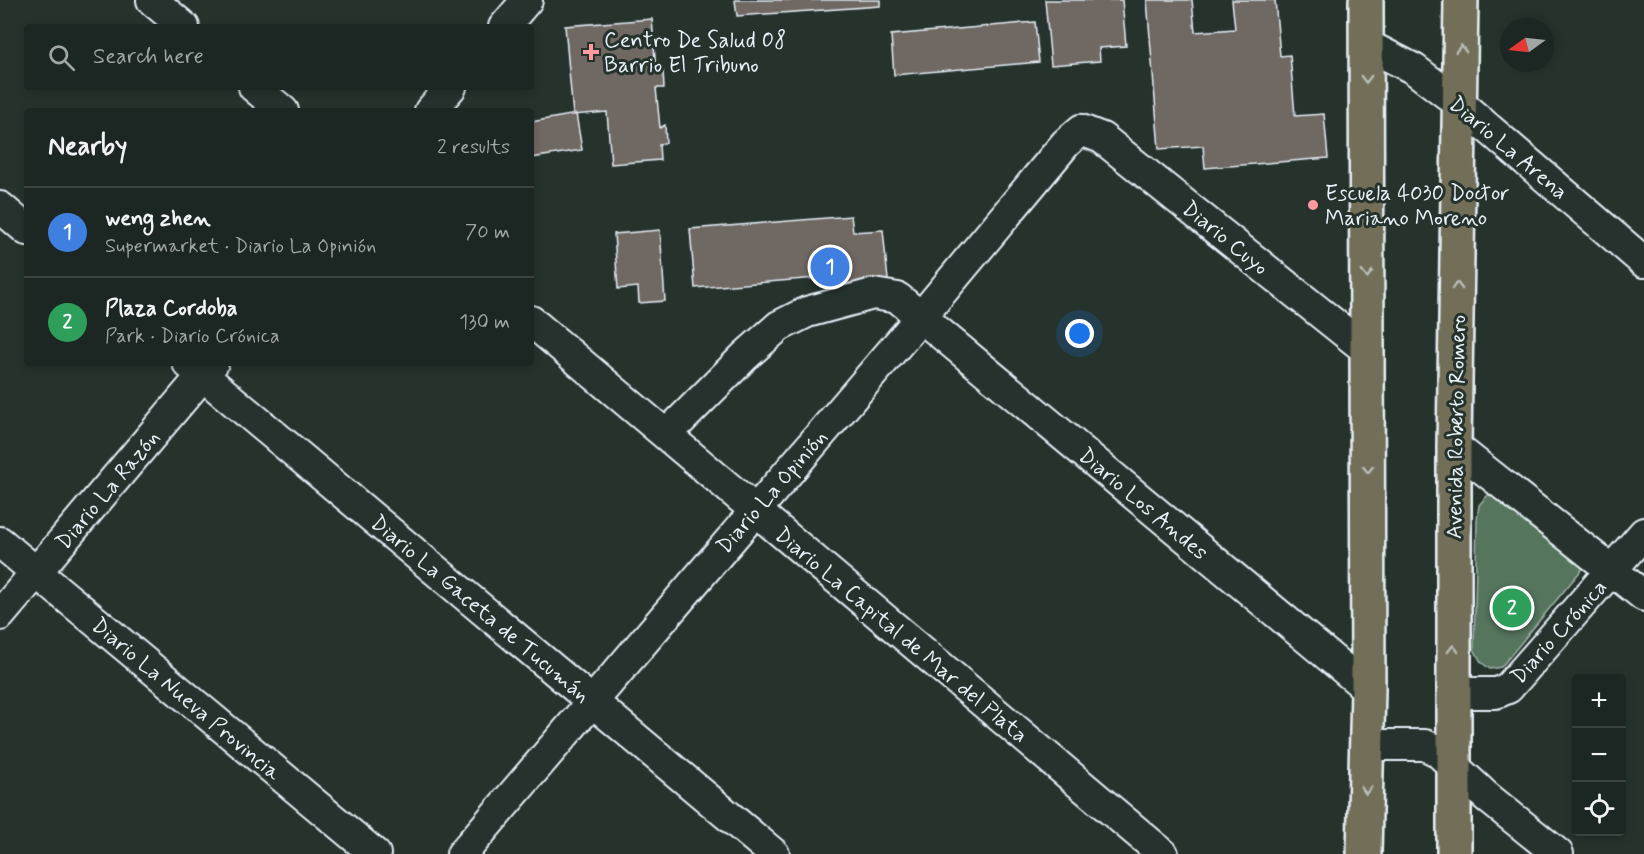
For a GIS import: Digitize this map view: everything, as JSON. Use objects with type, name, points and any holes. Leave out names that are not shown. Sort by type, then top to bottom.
[{"type":"main road","points":[[1364,854],[1368,689],[1366,0]]},
{"type":"main road","name":"Avenida Roberto Romero","points":[[1454,854],[1454,446],[1461,0]]},
{"type":"street","points":[[152,0],[180,24]]},
{"type":"street","points":[[507,24],[527,0]]},
{"type":"street","name":"Diario La Arena","points":[[1365,44],[1414,69],[1460,104],[1644,262]]},
{"type":"street","points":[[258,90],[278,108]]},
{"type":"street","points":[[433,108],[448,90]]},
{"type":"street","name":"Diario Cuyo","points":[[1081,130],[1102,138],[1368,351]]},
{"type":"street","name":"Diario La Opinión","points":[[462,854],[921,317],[1066,143],[1081,130]]},
{"type":"street","points":[[0,207],[24,227]]},
{"type":"street","name":"Diario Los Andes","points":[[666,435],[779,326],[807,312],[873,294],[898,298],[1368,689]]},
{"type":"street","name":"Diario La Capital de Mar del Plata","points":[[534,324],[1163,854]]},
{"type":"street","name":"Diario La Razón","points":[[0,615],[37,573],[201,367]]},
{"type":"street","name":"Diario La Gaceta de Tucumán","points":[[201,367],[774,854]]},
{"type":"street","points":[[1454,446],[1644,596]]},
{"type":"street","name":"Diario Crónica","points":[[1453,693],[1496,693],[1508,688],[1644,533]]},
{"type":"street","name":"Diario La Nueva Provincia","points":[[0,542],[375,854]]},
{"type":"street","points":[[1367,745],[1425,745],[1454,766],[1487,797],[1558,854]]},
{"type":"green space","points":[[1498,494],[1583,568],[1501,667],[1490,669],[1481,662],[1474,649],[1477,520],[1479,505],[1488,495]]},
{"type":"building","points":[[735,0],[880,0],[880,6],[737,16]]},
{"type":"building","points":[[1045,0],[1122,0],[1126,46],[1099,48],[1100,61],[1051,65]]},
{"type":"building","points":[[1147,0],[1192,0],[1195,32],[1235,29],[1232,0],[1275,0],[1280,56],[1290,55],[1295,116],[1324,114],[1328,158],[1205,168],[1203,146],[1159,149]]},
{"type":"building","points":[[652,19],[656,71],[663,71],[664,88],[656,88],[660,128],[665,125],[666,143],[659,144],[660,160],[611,164],[607,112],[573,115],[565,26]]},
{"type":"building","points":[[1035,22],[1039,62],[894,75],[891,35]]},
{"type":"building","points":[[576,114],[582,150],[534,158],[534,121]]},
{"type":"building","points":[[851,216],[853,232],[883,230],[888,280],[830,285],[829,277],[695,288],[690,229]]},
{"type":"building","points":[[660,230],[665,301],[639,303],[638,287],[618,289],[614,234]]},
{"type":"place","name":"Centro De Salud 08 Barrio El Tribuno","points":[[591,52]]},
{"type":"place","name":"Escuela 4030 Doctor Mariano Moreno","points":[[1313,205]]},
{"type":"place","name":"weng zhen","points":[[830,267]]},
{"type":"place","name":"Plaza Cordoba","points":[[1512,608]]}]
